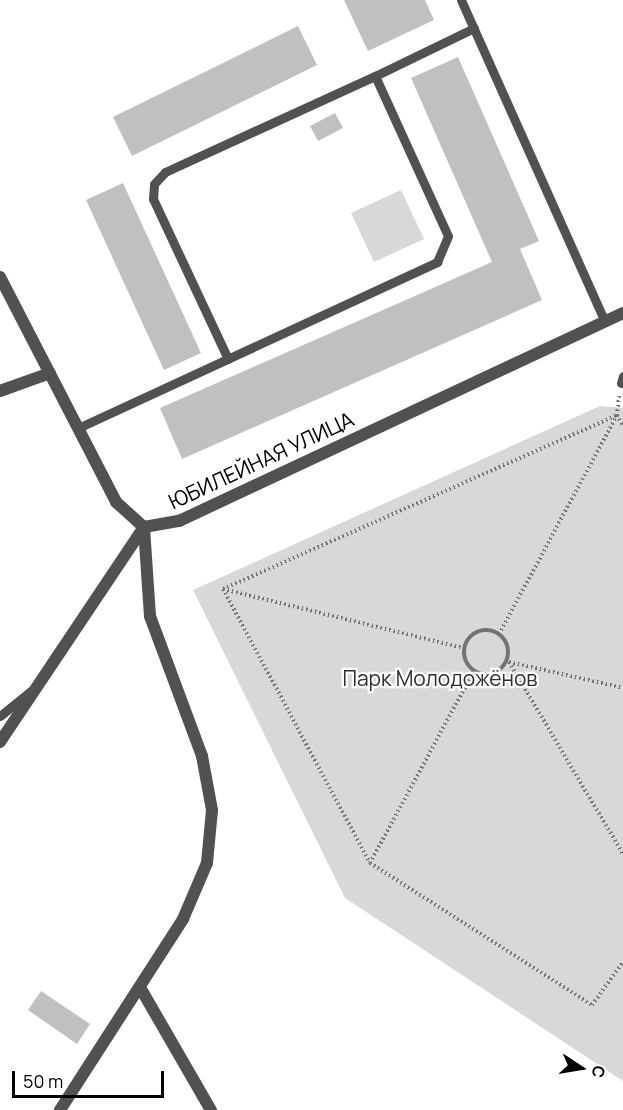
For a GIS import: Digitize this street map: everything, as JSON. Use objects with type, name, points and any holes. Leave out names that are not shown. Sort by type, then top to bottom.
[{"type":"street","points":[[1,281],[116,502],[144,527],[150,616],[202,756],[212,810],[207,863],[183,919],[141,989],[60,1110]]},
{"type":"street","name":"ЮБИЛЕЙНАЯ УЛИЦА","points":[[144,527],[179,521],[623,313]]},
{"type":"street","points":[[0,391],[50,373]]},
{"type":"street","points":[[0,742],[144,527]]},
{"type":"street","points":[[141,989],[211,1110]]},
{"type":"lane","points":[[461,0],[605,322]]},
{"type":"lane","points":[[228,359],[153,199],[154,184],[165,172],[474,28]]},
{"type":"lane","points":[[78,428],[429,267],[444,253],[448,236],[375,76]]},
{"type":"lane","points":[[0,716],[38,685]]},
{"type":"path","points":[[622,380],[617,416],[499,634],[508,662],[623,854]]},
{"type":"path","points":[[617,416],[623,426]]},
{"type":"path","points":[[223,589],[617,416]]},
{"type":"path","points":[[223,589],[464,648]]},
{"type":"path","points":[[223,589],[370,863],[592,1005],[623,962]]},
{"type":"path","points":[[464,648],[474,633],[499,634]]},
{"type":"path","points":[[464,648],[474,671]]},
{"type":"path","points":[[474,671],[492,674],[508,662],[623,688]]},
{"type":"path","points":[[370,863],[474,671]]},
{"type":"green space","points":[[401,190],[424,239],[374,262],[351,213]]},
{"type":"green space","name":"Парк Молодожёнов","points":[[600,406],[623,408],[623,1081],[345,898],[193,590]]},
{"type":"building","points":[[344,0],[425,0],[434,20],[368,51]]},
{"type":"building","points":[[298,26],[317,65],[132,156],[113,117]]},
{"type":"building","points":[[458,57],[539,241],[520,249],[542,300],[182,459],[160,408],[492,262],[411,78]]},
{"type":"building","points":[[335,113],[343,128],[318,141],[310,126]]},
{"type":"building","points":[[123,183],[201,353],[164,370],[86,200]]},
{"type":"building","points":[[41,991],[90,1024],[77,1044],[28,1010]]}]
